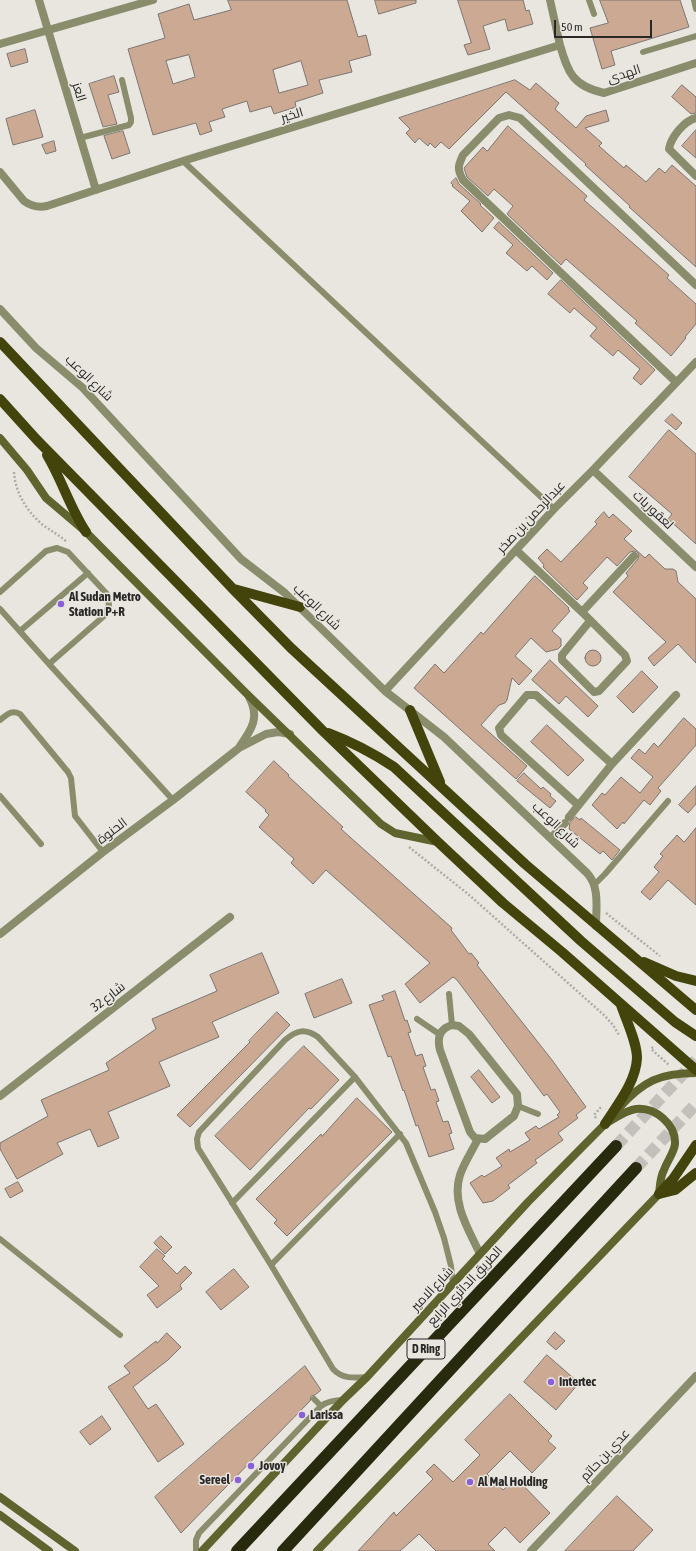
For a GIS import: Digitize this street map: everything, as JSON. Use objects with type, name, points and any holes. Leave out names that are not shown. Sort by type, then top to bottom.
[{"type":"highway","name":"الطريق الدائري الرابع","points":[[237,1551],[616,1146]]},
{"type":"highway","name":"D Ring","points":[[283,1551],[636,1168]]},
{"type":"main road","points":[[0,342],[233,589],[291,648],[525,864],[632,957],[696,1010]]},
{"type":"main road","points":[[0,399],[37,440],[324,732],[438,842],[503,903],[696,1070]]},
{"type":"main road","points":[[0,438],[18,459],[46,498],[86,532],[247,694],[388,829],[395,833],[438,842]]},
{"type":"main road","points":[[37,440],[57,473],[86,532]]},
{"type":"main road","points":[[233,589],[300,607]]},
{"type":"main road","points":[[410,710],[442,786]]},
{"type":"main road","points":[[324,732],[349,741],[394,767],[581,940],[675,1022],[696,1036]]},
{"type":"main road","points":[[632,957],[676,976],[696,981]]},
{"type":"main road","points":[[685,1001],[696,1015]]},
{"type":"main road","points":[[605,1124],[626,1089],[637,1059],[630,1030],[620,1003]]},
{"type":"main road","name":"شارع الامير","points":[[202,1551],[367,1377],[528,1202],[605,1124],[634,1092],[650,1081],[679,1073],[696,1073]]},
{"type":"main road","points":[[605,1124],[636,1109],[649,1111],[661,1116],[669,1124],[674,1136],[675,1146],[661,1178],[659,1194]]},
{"type":"main road","points":[[317,1551],[659,1194],[678,1173],[696,1145]]},
{"type":"main road","points":[[659,1194],[675,1190],[682,1186],[696,1173]]},
{"type":"main road","points":[[0,1497],[75,1551]]},
{"type":"main road","points":[[0,1515],[49,1551]]},
{"type":"street","name":"العز","points":[[39,0],[96,190]]},
{"type":"street","points":[[0,44],[153,0]]},
{"type":"street","points":[[550,0],[560,45]]},
{"type":"street","name":"الهدى","points":[[560,45],[566,68],[577,81],[590,90],[604,93],[696,63]]},
{"type":"street","name":"الخير","points":[[0,172],[24,201],[34,207],[47,206],[183,162],[560,45]]},
{"type":"street","points":[[676,382],[463,180],[458,171],[459,162],[463,155],[499,118],[509,115],[520,118],[696,285]]},
{"type":"street","points":[[696,118],[689,120],[670,141],[668,149],[696,176]]},
{"type":"street","name":"شارع الوعب","points":[[0,309],[36,348],[83,388],[241,559],[285,593],[385,691],[444,737],[587,873],[595,884]]},
{"type":"street","name":"عبدالرحمن بن صخر","points":[[385,691],[554,508],[593,470],[696,362]]},
{"type":"street","name":"لعقوريات","points":[[593,470],[696,567]]},
{"type":"street","points":[[516,550],[582,612],[625,655],[626,661],[599,691],[596,692],[594,692],[562,660],[563,651],[590,621]]},
{"type":"street","points":[[582,612],[634,556]]},
{"type":"street","name":"الحنوة","points":[[239,748],[251,730],[254,721],[252,702],[247,694]]},
{"type":"street","points":[[578,805],[501,735],[499,728],[527,695],[536,695],[612,764]]},
{"type":"street","points":[[551,838],[612,764],[676,695]]},
{"type":"street","name":"الحنوة","points":[[0,934],[103,852],[173,800],[239,748],[266,734],[278,732],[290,734]]},
{"type":"street","points":[[595,884],[596,926]]},
{"type":"street","name":"شارع 32","points":[[0,1096],[230,917]]},
{"type":"street","points":[[452,1025],[458,1026],[469,1034],[517,1094],[517,1111],[510,1120],[482,1140],[472,1136],[440,1050],[438,1042],[439,1034],[442,1030],[452,1025]]},
{"type":"street","points":[[478,1139],[460,1175],[457,1190],[458,1205],[480,1254]]},
{"type":"street","name":"عدي بن حاتم","points":[[531,1551],[696,1376]]},
{"type":"lane","points":[[589,0],[594,14]]},
{"type":"lane","points":[[694,0],[696,9]]},
{"type":"lane","points":[[643,52],[696,36]]},
{"type":"lane","points":[[80,138],[129,125],[131,122],[122,80]]},
{"type":"lane","points":[[183,162],[554,508]]},
{"type":"lane","points":[[0,592],[46,551],[57,548],[68,552],[106,594],[109,600],[107,611],[104,616],[49,664]]},
{"type":"lane","points":[[20,631],[88,573]]},
{"type":"lane","points":[[0,609],[173,800]]},
{"type":"lane","points":[[0,720],[10,712],[15,711],[20,714],[68,772],[71,778],[75,816],[103,852]]},
{"type":"lane","points":[[0,796],[41,844]]},
{"type":"lane","points":[[595,884],[668,801]]},
{"type":"lane","points":[[449,994],[452,1025]]},
{"type":"lane","points":[[417,1019],[439,1034]]},
{"type":"lane","points":[[367,1377],[345,1377],[337,1373],[333,1368],[198,1148],[197,1140],[199,1132],[285,1040],[293,1034],[301,1031],[310,1032],[318,1037],[355,1077],[406,1142],[435,1212],[448,1252],[453,1284]]},
{"type":"lane","points":[[232,1203],[355,1077]]},
{"type":"lane","points":[[518,1106],[538,1114]]},
{"type":"lane","points":[[271,1265],[400,1134]]},
{"type":"lane","points":[[0,1239],[120,1335]]},
{"type":"lane","points":[[314,1399],[321,1406]]},
{"type":"lane","points":[[196,1551],[196,1540],[199,1533],[321,1406],[328,1401],[344,1400]]},
{"type":"path","points":[[18,459],[14,469],[14,479],[24,504],[42,524],[67,541],[70,548],[68,552]]},
{"type":"path","points":[[406,844],[468,894],[604,1015],[613,1025],[620,1037]]},
{"type":"path","points":[[596,906],[664,958]]},
{"type":"path","points":[[605,1124],[594,1115],[606,1102]]},
{"type":"building","points":[[228,0],[347,0],[358,37],[366,35],[371,55],[349,61],[352,72],[319,80],[323,93],[295,102],[296,107],[274,114],[271,106],[250,112],[247,101],[222,109],[225,117],[209,122],[212,131],[200,135],[196,123],[153,135],[128,49],[165,38],[158,14],[189,4],[194,20],[231,10]],"holes":[[[189,55],[195,77],[173,84],[166,61]],[[301,61],[308,85],[279,93],[273,70]]]},
{"type":"building","points":[[375,0],[416,0],[416,3],[379,14]]},
{"type":"building","points":[[458,0],[523,0],[526,11],[529,10],[533,24],[508,31],[505,19],[483,26],[490,49],[468,55],[464,45],[471,43]]},
{"type":"building","points":[[600,0],[680,0],[689,27],[611,51],[615,65],[602,69],[590,28],[608,23]]},
{"type":"building","points":[[25,49],[28,62],[11,67],[7,54]]},
{"type":"building","points":[[114,76],[119,92],[108,95],[117,124],[103,127],[89,84]]},
{"type":"building","points":[[515,80],[530,90],[536,83],[559,103],[555,109],[576,128],[586,116],[606,110],[609,121],[585,128],[602,143],[599,146],[624,168],[626,165],[646,182],[659,168],[665,173],[672,165],[696,186],[696,267],[629,207],[630,206],[585,165],[586,164],[506,92],[449,149],[441,142],[435,148],[430,143],[428,146],[419,138],[415,143],[406,133],[410,129],[399,118]]},
{"type":"building","points":[[682,85],[696,97],[696,113],[691,114],[672,97]]},
{"type":"building","points":[[35,110],[43,137],[13,145],[6,119]]},
{"type":"building","points":[[508,126],[587,196],[584,200],[669,275],[667,278],[696,304],[696,324],[671,356],[635,323],[637,321],[566,259],[561,265],[507,214],[513,206],[494,189],[488,196],[467,177],[464,168],[483,147],[487,151]]},
{"type":"building","points":[[696,130],[696,158],[682,146]]},
{"type":"building","points":[[123,131],[130,153],[112,159],[104,136]]},
{"type":"building","points":[[54,141],[56,151],[46,154],[42,145]]},
{"type":"building","points":[[456,178],[459,184],[494,218],[482,232],[461,211],[470,201],[452,186],[453,185],[451,183]]},
{"type":"building","points":[[499,222],[553,273],[547,280],[532,266],[527,271],[506,253],[513,245],[494,228]]},
{"type":"building","points":[[561,280],[655,370],[641,385],[633,378],[640,369],[618,350],[613,356],[590,336],[597,328],[574,308],[570,313],[548,294]]},
{"type":"building","points":[[672,414],[682,423],[676,430],[665,421]]},
{"type":"building","points":[[669,430],[696,454],[696,544],[668,519],[672,514],[629,477]]},
{"type":"building","points":[[604,512],[609,518],[613,514],[632,531],[624,539],[645,558],[649,554],[665,569],[673,569],[676,571],[678,582],[696,599],[696,663],[678,644],[654,666],[648,658],[666,642],[613,592],[628,576],[626,573],[638,559],[639,555],[637,552],[630,552],[617,566],[607,557],[583,583],[588,588],[577,600],[543,567],[544,565],[538,558],[547,549],[561,562],[597,524],[595,522]]},
{"type":"building","points":[[535,576],[569,608],[568,609],[570,611],[552,631],[561,639],[561,646],[558,649],[546,652],[531,638],[515,656],[532,671],[519,685],[512,678],[507,700],[505,703],[499,705],[481,725],[527,766],[516,779],[414,688],[435,664],[444,673],[481,632],[483,634]]},
{"type":"building","points":[[593,650],[600,655],[601,658],[596,665],[593,666],[586,661],[585,658],[590,651]]},
{"type":"building","points":[[550,660],[598,706],[588,717],[566,696],[559,704],[532,680]]},
{"type":"building","points":[[642,671],[658,687],[633,713],[617,697]]},
{"type":"building","points":[[684,718],[696,729],[696,745],[658,788],[661,791],[650,805],[644,800],[624,824],[623,822],[617,829],[592,805],[602,793],[605,795],[621,777],[640,793],[653,777],[631,758],[639,749],[645,754],[654,743],[658,747]]},
{"type":"building","points":[[547,725],[584,760],[568,776],[531,742]]},
{"type":"building","points":[[274,761],[343,827],[341,829],[452,928],[451,930],[469,954],[471,953],[479,963],[477,965],[552,1060],[586,1107],[576,1115],[578,1118],[558,1133],[563,1140],[535,1160],[537,1163],[508,1185],[510,1188],[493,1201],[483,1203],[470,1183],[482,1175],[484,1177],[502,1166],[496,1158],[509,1149],[510,1152],[530,1140],[525,1133],[536,1126],[539,1129],[559,1117],[557,1115],[560,1112],[547,1094],[544,1096],[457,980],[453,977],[420,1003],[405,984],[430,963],[326,870],[313,884],[291,863],[294,859],[259,827],[269,815],[265,811],[266,810],[246,792]]},
{"type":"building","points":[[524,773],[541,789],[543,787],[551,794],[550,796],[556,801],[550,808],[517,781]]},
{"type":"building","points":[[696,786],[696,804],[688,813],[679,805]]},
{"type":"building","points":[[576,817],[580,820],[581,818],[620,850],[612,860],[603,851],[600,854],[569,829],[570,822]]},
{"type":"building","points":[[696,828],[696,905],[668,880],[650,900],[641,892],[659,872],[654,867],[663,856],[660,854],[677,835],[684,842]]},
{"type":"building","points":[[262,953],[279,993],[212,1022],[219,1037],[159,1062],[170,1086],[108,1112],[119,1138],[98,1147],[90,1129],[57,1143],[63,1154],[17,1179],[0,1149],[0,1143],[48,1116],[41,1100],[109,1070],[106,1063],[156,1029],[152,1019],[217,991],[210,975]]},
{"type":"building","points":[[342,979],[352,1003],[314,1018],[305,994]]},
{"type":"building","points":[[395,991],[405,1021],[407,1020],[411,1032],[408,1033],[416,1056],[422,1054],[426,1066],[423,1067],[431,1090],[435,1089],[439,1101],[436,1102],[443,1122],[448,1121],[452,1133],[449,1134],[454,1149],[429,1157],[418,1125],[416,1126],[391,1056],[388,1057],[369,1005],[384,1000],[382,996]]},
{"type":"building","points":[[277,1012],[290,1025],[190,1127],[177,1115],[250,1042],[249,1041]]},
{"type":"building","points":[[304,1046],[339,1080],[311,1109],[309,1108],[250,1170],[215,1136]]},
{"type":"building","points":[[479,1070],[500,1097],[492,1103],[471,1077]]},
{"type":"building","points":[[357,1098],[392,1132],[287,1236],[274,1223],[277,1220],[256,1199],[321,1134],[322,1136]]},
{"type":"building","points":[[18,1182],[23,1191],[10,1198],[5,1189]]},
{"type":"building","points":[[161,1236],[172,1247],[165,1254],[154,1243]]},
{"type":"building","points":[[157,1249],[165,1256],[162,1259],[177,1274],[185,1266],[192,1273],[180,1285],[182,1289],[157,1308],[147,1295],[159,1286],[140,1267]]},
{"type":"building","points":[[234,1269],[249,1287],[221,1310],[206,1292]]},
{"type":"building","points":[[555,1332],[565,1341],[556,1350],[547,1342]]},
{"type":"building","points":[[167,1333],[181,1347],[168,1360],[133,1387],[148,1409],[156,1404],[184,1444],[158,1462],[108,1387],[130,1373],[124,1366],[156,1341],[157,1343]]},
{"type":"building","name":"Intertec","points":[[547,1355],[579,1383],[556,1410],[524,1382]]},
{"type":"building","points":[[305,1366],[321,1390],[315,1395],[311,1396],[310,1401],[181,1533],[155,1497]]},
{"type":"building","points":[[510,1394],[552,1436],[548,1441],[556,1448],[532,1473],[510,1451],[487,1474],[503,1490],[516,1478],[550,1513],[520,1543],[505,1527],[488,1544],[495,1551],[436,1551],[419,1534],[400,1551],[358,1551],[394,1512],[396,1516],[433,1479],[426,1472],[434,1464],[453,1482],[480,1455],[465,1440]]},
{"type":"building","points":[[102,1416],[111,1429],[90,1445],[80,1432]]},
{"type":"building","points":[[617,1496],[653,1530],[633,1551],[565,1551]]},
{"type":"tunnel","points":[[616,1146],[696,1060]]},
{"type":"tunnel","points":[[636,1168],[696,1104]]},
{"type":"place","name":"Al Sudan Metro Station P+R","points":[[61,604]]},
{"type":"place","name":"Intertec","points":[[551,1382]]},
{"type":"place","name":"Larissa","points":[[302,1415]]},
{"type":"place","name":"Jovoy","points":[[251,1466]]},
{"type":"place","name":"Sereel","points":[[238,1480]]},
{"type":"place","name":"Al Mal Holding","points":[[470,1482]]}]
